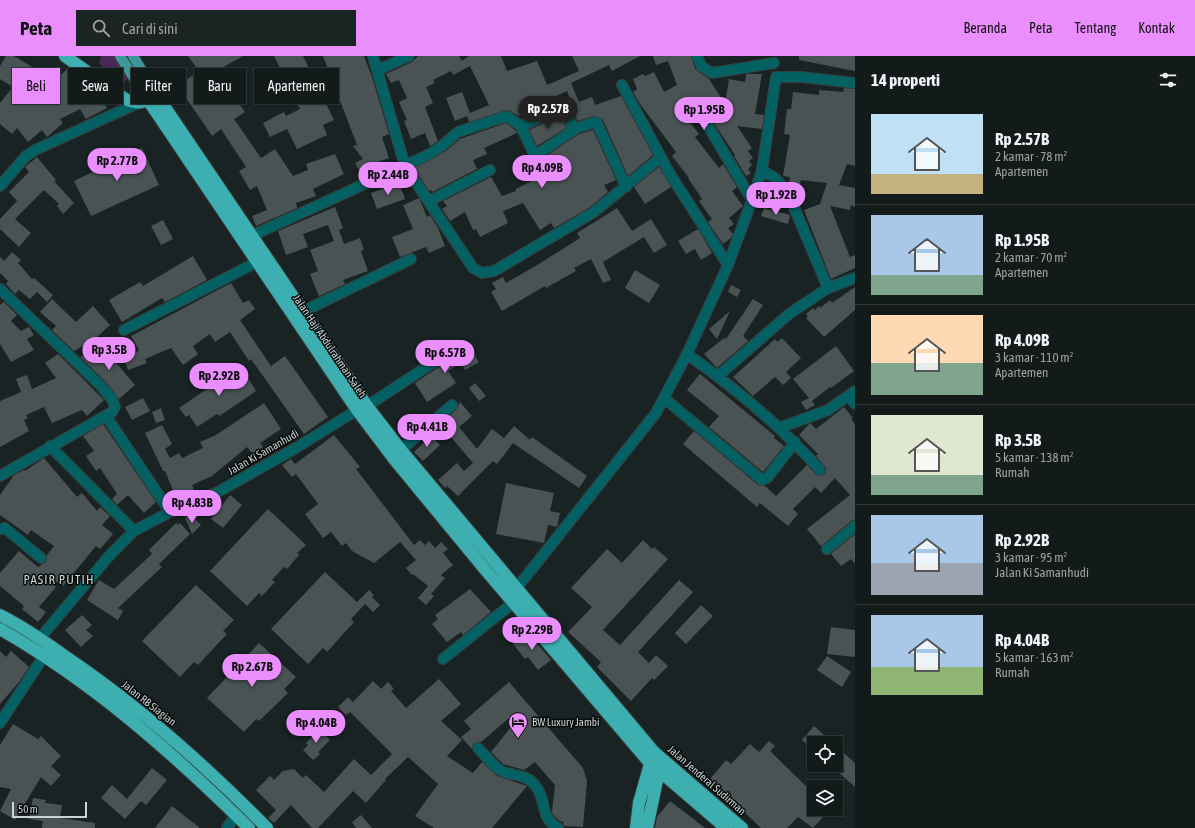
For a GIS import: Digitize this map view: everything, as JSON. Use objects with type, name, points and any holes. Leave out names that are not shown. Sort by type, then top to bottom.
[{"type":"highway","points":[[70,57],[116,94],[131,102]]},
{"type":"highway","name":"Jalan Haji Abdulrahman Saleh","points":[[156,104],[257,262],[362,408],[401,450],[487,563],[513,603],[652,757]]},
{"type":"highway","name":"Jalan Haji Abdulrahman Saleh","points":[[157,104],[304,311],[394,459],[487,563],[516,589],[586,669],[652,757]]},
{"type":"highway","name":"Jalan RB Siagian","points":[[0,615],[40,638],[92,674],[159,726],[222,783],[267,828]]},
{"type":"highway","points":[[0,629],[84,683],[148,734],[214,792],[249,828]]},
{"type":"highway","points":[[636,828],[639,803],[652,757]]},
{"type":"highway","name":"Jalan Jenderal Sudirman","points":[[652,757],[726,828]]},
{"type":"highway","points":[[647,828],[662,766]]},
{"type":"highway","name":"Jalan Jenderal Sudirman","points":[[662,766],[742,828]]},
{"type":"main road","name":"Jalan Haji Abdulrahman Saleh","points":[[120,56],[131,70]]},
{"type":"main road","name":"Jalan Haji Abdulrahman Saleh","points":[[133,56],[139,68]]},
{"type":"street","points":[[373,56],[405,166],[473,268],[477,271],[488,274],[594,212],[661,157]]},
{"type":"street","points":[[378,70],[409,56]]},
{"type":"street","points":[[516,589],[656,413],[687,354],[728,265],[752,200],[762,170],[776,77],[775,60],[712,73],[701,66],[697,56]]},
{"type":"street","points":[[776,77],[801,77],[855,82]]},
{"type":"street","points":[[622,84],[661,157],[728,265]]},
{"type":"street","points":[[0,186],[26,156],[35,150],[136,104]]},
{"type":"street","points":[[520,125],[564,108],[574,130]]},
{"type":"street","points":[[252,236],[405,166],[442,146],[458,132],[507,116],[520,125],[534,154],[536,155],[574,130],[595,122],[597,123],[626,187]]},
{"type":"street","points":[[704,119],[752,200]]},
{"type":"street","points":[[429,201],[490,170]]},
{"type":"street","points":[[762,170],[775,178],[788,193],[828,288]]},
{"type":"street","points":[[304,311],[411,259]]},
{"type":"street","points":[[124,330],[257,262]]},
{"type":"street","points":[[718,376],[789,314],[828,288],[855,278]]},
{"type":"street","points":[[0,476],[50,446],[106,416],[112,412],[115,407],[112,399],[101,386],[1,291]]},
{"type":"street","name":"Jalan Ki Samanhudi","points":[[40,638],[110,555],[134,531],[170,512],[191,505],[218,492],[296,448],[457,347]]},
{"type":"street","points":[[687,354],[718,376],[779,428],[795,442],[820,470]]},
{"type":"street","points":[[779,428],[828,410],[853,397]]},
{"type":"street","points":[[664,398],[762,480],[767,478],[795,442]]},
{"type":"street","points":[[401,450],[452,405]]},
{"type":"street","points":[[106,416],[170,512]]},
{"type":"street","points":[[50,446],[134,531]]},
{"type":"street","points":[[827,549],[855,526]]},
{"type":"street","points":[[0,529],[5,528],[41,558]]},
{"type":"street","points":[[443,659],[513,603]]},
{"type":"street","points":[[0,723],[44,656]]},
{"type":"street","points":[[478,748],[500,770],[522,776],[533,782],[539,790],[543,800],[545,817],[551,824],[558,828]]},
{"type":"street","points":[[227,828],[236,815]]},
{"type":"shaded area","points":[[101,56],[117,56],[127,75],[127,80],[123,82],[123,68],[102,68],[99,62]]},
{"type":"building","points":[[6,56],[14,56],[34,68],[12,68],[12,86],[0,79],[0,66]]},
{"type":"building","points":[[188,56],[243,56],[221,68],[197,68]]},
{"type":"building","points":[[274,56],[303,56],[309,68],[280,68]]},
{"type":"building","points":[[323,56],[364,56],[372,77],[389,134],[382,137],[389,158],[378,162],[379,164],[361,174],[355,163],[363,159],[353,146],[357,145],[339,98],[339,68],[328,68]]},
{"type":"building","points":[[418,56],[459,56],[462,61],[469,56],[501,56],[507,71],[537,61],[547,85],[579,71],[572,56],[640,56],[612,71],[609,65],[571,83],[579,102],[592,97],[595,105],[621,96],[653,155],[628,176],[603,120],[594,116],[577,121],[567,91],[552,98],[555,103],[523,118],[508,110],[469,122],[467,116],[455,121],[446,98],[462,92],[470,113],[489,105],[470,66],[453,75],[451,71],[433,80],[435,83],[426,87],[433,103],[425,107],[438,141],[430,146],[425,133],[411,139],[404,121],[407,120],[399,102],[407,98],[399,80],[391,83],[386,74],[412,62]]},
{"type":"building","points":[[653,56],[691,56],[695,69],[709,79],[725,104],[729,79],[745,82],[746,74],[762,74],[755,114],[764,115],[762,129],[737,126],[752,148],[748,151],[753,158],[749,161],[752,165],[748,169],[751,173],[746,176],[734,156],[735,155],[708,114],[702,111],[688,120],[699,134],[695,137],[719,168],[723,164],[737,187],[732,191],[743,206],[729,218],[734,224],[728,228],[733,234],[731,238],[723,244],[708,222],[712,219],[699,201],[702,199],[689,178],[672,156],[676,152],[640,104],[633,92],[637,89],[633,79],[643,74],[645,76],[654,72],[664,92],[677,85],[668,61],[656,65]]},
{"type":"building","points":[[799,56],[855,56],[855,71],[799,60]]},
{"type":"building","points":[[68,68],[68,104],[105,104],[107,108],[86,119],[80,109],[60,119],[63,123],[47,137],[42,130],[28,142],[17,128],[12,134],[0,124],[0,103],[12,88],[12,104],[60,104],[60,76]]},
{"type":"building","points":[[194,75],[194,104],[239,104],[245,112],[234,119],[261,158],[275,149],[293,176],[308,170],[306,164],[335,154],[344,174],[313,189],[316,196],[296,203],[297,208],[256,226],[252,216],[267,210],[257,186],[250,190],[239,171],[246,167],[221,129],[212,136],[186,98],[186,80]]},
{"type":"building","points":[[844,88],[855,89],[855,166],[847,164],[839,185],[855,188],[855,207],[851,205],[850,210],[830,206],[850,257],[855,255],[855,268],[831,279],[804,210],[820,204],[827,183],[801,180],[800,184],[789,183],[790,177],[783,176],[790,135],[784,134],[787,109],[791,109],[793,92],[819,95],[819,90],[843,92]]},
{"type":"building","points":[[298,104],[326,104],[334,120],[323,125],[327,135],[297,149],[287,129],[270,137],[263,123],[284,112],[286,116],[300,109]]},
{"type":"building","points":[[561,115],[566,128],[537,146],[529,130]]},
{"type":"building","points":[[506,123],[517,133],[484,148],[487,154],[473,160],[477,169],[432,192],[431,190],[429,191],[414,168],[446,151],[460,139]]},
{"type":"building","points":[[593,130],[616,180],[604,185],[608,192],[590,207],[554,228],[551,223],[540,230],[523,203],[503,211],[508,223],[480,237],[476,229],[473,230],[465,212],[450,221],[442,209],[447,206],[443,201],[491,177],[502,196],[516,191],[516,189],[547,173],[540,160],[579,134]]},
{"type":"building","points":[[142,148],[159,185],[91,216],[74,181]]},
{"type":"building","points":[[37,157],[56,180],[54,181],[74,203],[63,214],[57,206],[59,204],[44,190],[15,219],[31,233],[19,247],[0,229],[0,219],[17,201],[9,192],[29,172],[25,167]]},
{"type":"building","points":[[659,167],[671,187],[645,204],[634,187]]},
{"type":"building","points":[[399,183],[405,199],[377,209],[371,193]]},
{"type":"building","points":[[419,198],[427,217],[430,215],[438,228],[445,246],[429,253],[426,247],[400,257],[392,237],[413,229],[403,205]]},
{"type":"building","points":[[335,207],[343,228],[339,230],[344,244],[360,238],[364,250],[361,251],[368,271],[343,280],[345,284],[319,296],[310,274],[318,271],[310,250],[334,241],[328,225],[303,234],[308,247],[286,255],[278,231]]},
{"type":"building","points":[[617,208],[632,231],[651,219],[667,245],[654,253],[644,237],[603,262],[611,280],[603,283],[591,259],[574,268],[576,271],[546,288],[545,286],[502,311],[491,292],[496,289],[492,283],[503,277],[506,283],[534,267],[580,238],[577,233]]},
{"type":"building","points":[[764,208],[790,215],[788,224],[761,216]]},
{"type":"building","points":[[163,220],[173,239],[161,245],[151,226]]},
{"type":"building","points":[[698,229],[712,253],[701,260],[695,249],[686,254],[678,241]]},
{"type":"building","points":[[12,252],[21,260],[18,263],[32,279],[34,278],[53,295],[47,302],[37,292],[30,299],[19,290],[15,294],[6,284],[8,281],[0,273],[0,257],[4,261]]},
{"type":"building","points":[[193,256],[207,280],[165,302],[162,298],[122,322],[109,300],[140,282],[143,286]]},
{"type":"building","points":[[635,270],[660,285],[649,303],[625,288]]},
{"type":"building","points":[[231,283],[243,303],[249,300],[255,309],[240,320],[271,366],[285,356],[328,417],[304,434],[251,359],[249,361],[230,332],[215,342],[210,334],[193,346],[198,354],[183,365],[171,348],[145,359],[147,363],[128,370],[117,341],[122,339],[135,353],[139,350],[131,336]]},
{"type":"building","points":[[731,285],[741,290],[737,297],[728,292]]},
{"type":"building","points":[[855,287],[855,310],[824,337],[806,318],[808,316],[806,314],[813,308],[815,310],[819,306],[820,308],[830,300],[832,303]]},
{"type":"building","points":[[52,299],[76,322],[93,306],[110,325],[96,338],[74,351],[52,330],[56,326],[40,312]]},
{"type":"building","points":[[753,299],[763,305],[743,336],[748,341],[717,368],[704,354],[724,338],[726,339]]},
{"type":"building","points":[[4,302],[17,315],[11,321],[21,331],[29,327],[34,335],[27,339],[34,350],[11,362],[0,344],[0,305]]},
{"type":"building","points":[[730,311],[717,339],[709,329]]},
{"type":"building","points":[[782,338],[801,358],[786,372],[791,378],[783,385],[775,377],[753,396],[733,377],[775,339],[777,342]]},
{"type":"building","points":[[467,343],[479,362],[465,370],[461,363],[448,371],[456,383],[427,402],[415,383],[461,352],[463,346]]},
{"type":"building","points":[[836,346],[854,371],[812,401],[815,405],[806,410],[801,402],[809,398],[793,379]]},
{"type":"building","points":[[103,347],[135,385],[119,399],[106,382],[80,357]]},
{"type":"building","points":[[58,354],[104,400],[87,416],[82,410],[52,423],[44,407],[26,415],[28,418],[24,420],[29,431],[0,447],[0,401],[21,392],[16,379],[27,375],[32,389],[56,378],[45,363]]},
{"type":"building","points":[[240,366],[256,391],[219,416],[217,414],[197,427],[189,415],[186,417],[179,408],[217,382],[216,380],[233,367],[235,370]]},
{"type":"building","points":[[700,374],[775,436],[774,438],[784,446],[763,472],[709,427],[719,416],[687,390]]},
{"type":"building","points":[[475,383],[486,396],[479,401],[469,388]]},
{"type":"building","points":[[143,398],[150,411],[132,420],[125,407]]},
{"type":"building","points":[[460,402],[472,416],[459,427],[477,449],[492,429],[504,438],[514,426],[530,440],[532,437],[587,476],[579,488],[513,443],[497,464],[493,461],[458,496],[447,486],[445,488],[438,480],[457,463],[464,471],[473,463],[440,424],[456,410]]},
{"type":"building","points":[[264,403],[281,429],[260,443],[263,447],[253,454],[247,447],[212,476],[192,485],[194,490],[176,497],[165,471],[163,471],[145,433],[162,425],[172,444],[165,449],[170,458],[179,453],[182,458],[203,448],[200,442],[216,435]]},
{"type":"building","points":[[844,407],[853,418],[851,419],[855,424],[855,520],[851,521],[821,546],[807,529],[850,495],[835,478],[821,493],[815,487],[793,509],[798,514],[788,526],[760,503],[757,507],[683,444],[694,431],[758,485],[765,486],[776,496],[807,465],[818,476],[825,474],[826,468],[816,456],[818,454],[799,435],[810,423],[816,429]]},
{"type":"building","points":[[161,408],[165,420],[156,423],[152,412]]},
{"type":"building","points":[[103,424],[156,502],[144,513],[128,495],[117,505],[112,499],[117,494],[100,468],[96,471],[86,456],[94,451],[83,436]]},
{"type":"building","points":[[334,435],[360,467],[356,469],[414,545],[420,540],[425,545],[429,541],[435,548],[441,542],[448,549],[443,553],[453,565],[441,575],[445,578],[431,594],[434,596],[426,605],[418,598],[428,586],[413,574],[412,575],[406,568],[416,560],[400,542],[374,563],[352,551],[346,543],[342,546],[331,532],[323,538],[305,514],[318,504],[296,474],[292,477],[282,465],[291,459],[295,464]]},
{"type":"building","points":[[431,436],[440,445],[423,461],[414,452]]},
{"type":"building","points":[[44,458],[77,497],[82,493],[97,511],[100,507],[110,516],[102,525],[113,534],[100,549],[96,546],[63,586],[47,576],[56,587],[39,607],[46,612],[38,622],[22,609],[24,606],[0,586],[0,573],[19,551],[38,567],[46,562],[47,555],[54,546],[31,530],[28,535],[0,515],[0,495],[14,475],[24,470],[25,471]]},
{"type":"building","points":[[506,483],[554,493],[550,511],[560,513],[557,527],[548,525],[544,543],[496,534]]},
{"type":"building","points":[[230,495],[242,505],[223,528],[211,519]]},
{"type":"building","points":[[268,509],[306,545],[297,553],[299,555],[287,569],[284,567],[272,580],[275,582],[262,596],[259,593],[247,606],[210,571]]},
{"type":"building","points":[[190,514],[201,525],[192,534],[185,518]]},
{"type":"building","points":[[176,523],[178,525],[180,523],[190,534],[159,564],[162,567],[118,608],[123,611],[118,620],[87,600],[99,580],[114,589],[152,554],[149,550]]},
{"type":"building","points":[[855,534],[855,564],[851,559],[841,566],[831,554]]},
{"type":"building","points":[[643,540],[652,549],[654,547],[668,559],[603,630],[620,645],[679,580],[693,592],[638,652],[649,663],[656,655],[668,666],[654,680],[652,678],[631,701],[597,667],[601,662],[568,632],[592,607],[571,588],[607,549],[622,563]]},
{"type":"building","points":[[325,572],[357,602],[369,590],[374,595],[372,597],[380,605],[373,612],[365,604],[351,619],[354,622],[327,652],[323,648],[308,664],[271,629]]},
{"type":"building","points":[[196,585],[234,620],[223,631],[227,634],[198,665],[194,662],[180,677],[142,641]]},
{"type":"building","points":[[470,589],[491,612],[463,635],[461,632],[447,642],[432,624],[438,619],[435,615]]},
{"type":"building","points":[[701,605],[713,616],[686,644],[675,633]]},
{"type":"building","points":[[82,615],[92,625],[86,630],[93,636],[81,647],[65,630]]},
{"type":"building","points":[[831,627],[855,630],[855,657],[827,654]]},
{"type":"building","points":[[528,633],[551,660],[538,670],[528,657],[525,659],[513,644]]},
{"type":"building","points":[[259,643],[296,677],[284,689],[288,693],[259,721],[256,719],[244,732],[207,698]]},
{"type":"building","points":[[0,651],[6,657],[11,651],[29,667],[19,682],[0,704]]},
{"type":"building","points":[[827,656],[851,672],[842,687],[817,670]]},
{"type":"building","points":[[439,679],[461,704],[441,721],[462,740],[447,756],[473,773],[482,762],[497,776],[527,786],[492,828],[434,828],[415,816],[438,784],[408,757],[385,779],[386,780],[366,803],[353,791],[318,828],[312,828],[291,805],[274,823],[268,818],[276,810],[256,790],[270,776],[274,780],[283,771],[294,769],[303,778],[306,775],[324,792],[354,759],[371,775],[392,754],[350,712],[346,715],[338,707],[348,697],[353,702],[373,681],[381,689],[388,682],[394,689],[391,691],[406,708]]},
{"type":"building","name":"BW Luxury Jambi","points":[[509,682],[583,768],[587,781],[583,827],[564,826],[563,822],[553,815],[555,785],[535,762],[524,770],[503,764],[491,752],[519,717],[515,713],[481,742],[474,743],[472,749],[461,737],[471,729],[464,721]]},
{"type":"building","points":[[13,724],[38,739],[41,736],[61,756],[51,766],[61,775],[51,786],[41,777],[15,820],[0,811],[11,789],[0,787],[0,745]]},
{"type":"building","points":[[814,726],[825,736],[807,736],[807,745],[802,740]]},
{"type":"building","points":[[320,729],[330,740],[318,752],[320,754],[313,760],[303,750],[308,745],[306,743]]},
{"type":"building","points":[[769,741],[775,746],[770,751],[807,787],[807,816],[824,816],[813,828],[798,817],[787,828],[761,828],[710,779],[726,760],[731,764],[750,744],[759,752]]},
{"type":"building","points":[[843,752],[855,763],[855,787],[838,772],[843,772]]},
{"type":"building","points":[[152,768],[167,780],[146,805],[141,801],[125,819],[101,798],[112,785],[127,799]]},
{"type":"building","points":[[33,798],[46,800],[45,803],[62,805],[60,818],[95,823],[95,828],[42,828],[43,821],[29,819]]},
{"type":"building","points":[[670,801],[705,828],[655,828],[657,817]]},
{"type":"building","points":[[172,806],[200,828],[155,828]]},
{"type":"building","points":[[361,815],[372,828],[356,828],[352,822]]},
{"type":"place","name":"BW Luxury Jambi","points":[[518,739]]},
{"type":"district","name":"PASIR PUTIH","points":[[59,579]]}]
